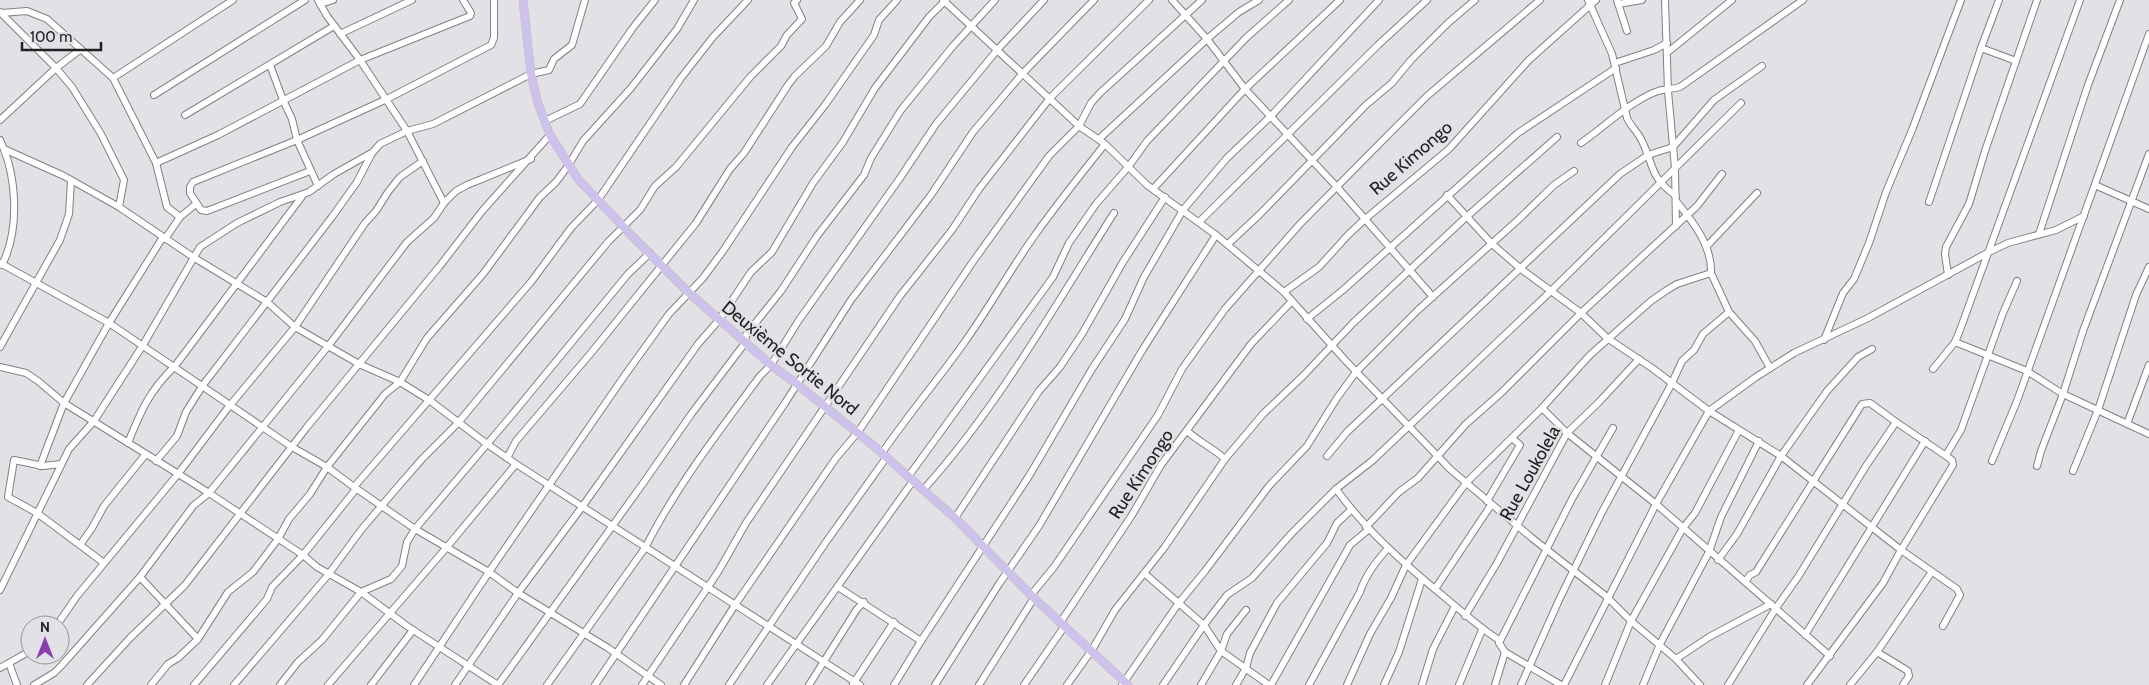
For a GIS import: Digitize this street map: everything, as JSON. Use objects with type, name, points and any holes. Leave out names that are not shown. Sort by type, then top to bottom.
[{"type":"main road","name":"Deuxième Sortie Nord","points":[[523,0],[531,74],[538,104],[550,135],[568,166],[624,228],[688,292],[771,365],[858,432],[955,518],[1032,597],[1092,650],[1124,684]]},
{"type":"street","points":[[113,78],[234,0]]},
{"type":"street","points":[[154,95],[304,0]]},
{"type":"street","points":[[333,0],[319,2],[387,99],[407,131],[444,203]]},
{"type":"street","points":[[340,34],[412,0]]},
{"type":"street","points":[[156,163],[218,135],[360,60],[470,16],[472,13],[463,0]]},
{"type":"street","points":[[310,171],[207,211],[201,210],[196,204],[190,189],[193,182],[297,140],[387,99],[491,46],[494,38],[494,0]]},
{"type":"street","points":[[156,461],[178,436],[186,412],[203,385],[332,217],[357,182],[373,152],[380,144],[407,131],[433,124],[531,74],[549,70],[554,60],[572,45],[585,0]]},
{"type":"street","points":[[545,121],[580,104],[632,29],[656,0]]},
{"type":"street","points":[[151,685],[168,664],[178,658],[198,639],[223,598],[253,572],[278,539],[289,519],[310,494],[327,467],[385,394],[400,382],[427,338],[483,274],[540,197],[556,182],[568,166],[582,141],[631,88],[678,29],[694,0]]},
{"type":"street","points":[[194,685],[267,599],[272,587],[303,555],[355,488],[531,282],[571,228],[598,200],[681,78],[713,37],[748,0]]},
{"type":"street","points":[[506,458],[516,441],[696,223],[795,76],[826,46],[840,22],[860,0]]},
{"type":"street","points":[[414,685],[489,572],[625,375],[669,314],[703,278],[723,251],[792,147],[825,105],[874,36],[879,20],[897,0]]},
{"type":"street","points":[[0,367],[26,373],[64,403],[208,493],[303,555],[328,575],[361,592],[412,630],[498,685],[692,413],[745,343],[746,335],[781,291],[816,236],[864,175],[871,158],[901,110],[953,46],[995,0]]},
{"type":"street","points":[[547,685],[645,548],[656,526],[698,461],[760,376],[771,365],[803,315],[895,186],[936,124],[998,49],[1044,0]]},
{"type":"street","points":[[595,685],[839,322],[851,300],[931,195],[973,132],[1023,73],[1094,0]]},
{"type":"street","points":[[642,685],[718,572],[746,523],[900,296],[952,230],[990,174],[1050,98],[1149,0]]},
{"type":"street","points":[[1172,0],[1207,39],[1245,89],[1287,136],[1337,187],[1433,297]]},
{"type":"street","points":[[684,685],[735,605],[836,458],[858,432],[972,264],[1050,156],[1079,126],[1091,103],[1100,92],[1111,85],[1150,46],[1202,0]]},
{"type":"street","points":[[1099,140],[1207,39],[1239,12],[1259,0]]},
{"type":"street","points":[[767,685],[797,645],[809,624],[838,586],[1053,277],[1069,243],[1096,204],[1129,166],[1147,141],[1247,38],[1289,0]]},
{"type":"street","points":[[1153,189],[1245,89],[1340,0]]},
{"type":"street","points":[[894,685],[1029,476],[1072,401],[1124,319],[1148,269],[1183,210],[1227,158],[1270,117],[1379,0]]},
{"type":"street","points":[[1199,222],[1378,45],[1427,0]]},
{"type":"street","points":[[1228,244],[1366,105],[1392,83],[1411,60],[1448,23],[1475,0]]},
{"type":"street","points":[[979,685],[1032,597],[1158,415],[1182,369],[1225,310],[1300,224],[1427,96],[1540,0]]},
{"type":"street","name":"Rue Kimongo","points":[[1284,292],[1319,267],[1348,234],[1449,149],[1529,60],[1589,2],[1596,0]]},
{"type":"street","points":[[1627,31],[1617,2],[1642,0]]},
{"type":"street","points":[[1665,0],[1668,91],[1676,168],[1676,226]]},
{"type":"street","points":[[1668,52],[1732,0]]},
{"type":"street","points":[[1581,144],[1626,109],[1659,90],[1668,91],[1680,87],[1803,0]]},
{"type":"street","points":[[1824,340],[1843,293],[1854,279],[1869,243],[1886,192],[1912,130],[1961,0]]},
{"type":"street","points":[[1929,202],[1999,0]]},
{"type":"street","points":[[1948,274],[1945,254],[1946,247],[1969,204],[1985,151],[2037,0]]},
{"type":"street","points":[[1933,369],[1955,342],[2080,0]]},
{"type":"street","points":[[2039,234],[2082,102],[2120,0]]},
{"type":"street","points":[[234,685],[328,575],[361,530],[422,460],[458,423],[603,247],[640,210],[655,186],[676,168],[751,76],[781,46],[787,35],[802,19],[793,1]]},
{"type":"street","points":[[456,685],[518,593],[698,344],[719,320],[751,272],[772,252],[813,183],[843,142],[875,88],[929,17],[944,1],[1079,126],[1105,144],[1153,189],[1228,244],[1284,292],[1356,372],[1466,483],[1573,572],[1607,597],[1631,621],[1676,659],[1700,685]]},
{"type":"street","points":[[1589,2],[1616,65],[1630,126],[1642,139],[1654,175],[1676,198],[1707,246],[1711,261],[1711,273],[1729,312],[1754,341],[1770,368]]},
{"type":"street","points":[[1,13],[18,10],[27,11],[47,20],[113,78],[156,163],[167,207],[180,217]]},
{"type":"street","points":[[1,13],[72,86],[124,177],[119,207]]},
{"type":"street","points":[[185,115],[334,26]]},
{"type":"street","points":[[1992,461],[2084,216],[2149,34]]},
{"type":"street","points":[[1307,319],[1343,290],[1518,133],[1616,65],[1667,43]]},
{"type":"street","points":[[1981,48],[2016,61]]},
{"type":"street","points":[[0,120],[56,68],[80,49]]},
{"type":"street","points":[[270,65],[292,119],[297,140],[318,186]]},
{"type":"street","points":[[1327,456],[1347,432],[1383,400],[1483,301],[1521,268],[1620,174],[1648,155],[1673,146],[1714,100],[1762,66]]},
{"type":"street","points":[[1163,685],[1227,595],[1252,578],[1292,533],[1336,489],[1372,461],[1551,291],[1741,103]]},
{"type":"street","points":[[87,685],[130,638],[185,585],[292,447],[483,210],[531,159],[550,135]]},
{"type":"street","points":[[1066,685],[1092,650],[1115,610],[1164,548],[1225,459],[1263,414],[1353,323],[1409,270],[1557,137]]},
{"type":"street","points":[[0,140],[4,148],[10,175],[15,215],[14,232],[1,264],[109,323],[292,447],[327,467],[415,529],[489,572],[518,593],[617,654],[661,685]]},
{"type":"street","points":[[729,685],[884,455],[908,415],[920,403],[994,301],[1034,235],[1105,144]]},
{"type":"street","points":[[4,148],[119,207],[193,257],[267,302],[296,327],[359,364],[400,382],[429,400],[506,458],[856,684],[894,622]]},
{"type":"street","points":[[0,590],[61,464],[70,449],[94,421],[143,345],[200,247],[237,223],[318,186],[334,174],[373,152]]},
{"type":"street","points":[[2037,466],[2083,331],[2149,154]]},
{"type":"street","points":[[34,685],[62,666],[140,577],[193,506],[208,493],[328,346],[407,242],[434,218],[444,203],[456,191],[531,159]]},
{"type":"street","points":[[65,615],[104,563],[178,474],[231,404],[296,327],[365,223],[376,211],[391,188],[400,177],[423,161]]},
{"type":"street","points":[[1124,684],[1178,604],[1269,486],[1307,446],[1356,372],[1433,297],[1554,185],[1574,171]]},
{"type":"street","points":[[1144,573],[1204,625],[1222,651],[1270,685],[1350,544],[1400,492],[1418,478],[1439,457],[1466,424],[1501,393],[1581,313],[1688,215],[1722,174]]},
{"type":"street","points":[[0,347],[60,240],[71,202],[71,181]]},
{"type":"street","points":[[2095,185],[2149,210]]},
{"type":"street","points":[[1707,246],[1757,193]]},
{"type":"street","points":[[128,443],[149,397],[158,383],[175,366],[303,194]]},
{"type":"street","points":[[1447,195],[1492,244],[1581,313],[1607,338],[1672,383],[1708,411],[1782,456],[1931,573],[1956,589],[1960,595],[1943,626]]},
{"type":"street","points":[[955,518],[1039,391],[1060,367],[1082,334],[1123,262],[1165,197]]},
{"type":"street","points":[[40,466],[64,403],[109,323],[164,238],[180,217],[196,204]]},
{"type":"street","points":[[923,490],[976,424],[1048,320],[1114,212]]},
{"type":"street","points":[[1613,428],[1596,455],[1499,640],[1500,646],[1505,652],[1562,685],[1656,504],[1708,411],[1770,368],[1794,354],[1989,252],[2008,244],[2056,230],[2084,216]]},
{"type":"street","points":[[936,685],[1045,517],[1129,372],[1216,235]]},
{"type":"street","points":[[280,685],[298,662],[322,640],[361,592],[391,579],[402,566],[407,542],[415,529],[628,274],[650,253]]},
{"type":"street","points":[[2073,471],[2098,410],[2136,295],[2149,267]]},
{"type":"street","points":[[1347,685],[1370,634],[1391,598],[1406,565],[1466,483],[1542,408],[1607,338],[1667,290],[1677,284],[1711,273]]},
{"type":"street","points":[[1946,455],[1961,430],[2003,313],[2017,281]]},
{"type":"street","name":"Rue Kimongo","points":[[1024,685],[1132,515],[1161,465],[1251,344],[1292,301]]},
{"type":"street","points":[[1521,685],[1528,665],[1573,572],[1672,383],[1682,360],[1694,350],[1703,334],[1729,312]]},
{"type":"street","points":[[1955,342],[1989,354],[2027,371],[2063,394],[2149,434]]},
{"type":"street","points":[[1718,560],[1737,534],[1782,456],[1830,387],[1845,374],[1858,357],[1872,349]]},
{"type":"street","name":"Rue Loukolela","points":[[1465,616],[1568,432],[1639,360]]},
{"type":"street","points":[[2127,424],[2149,365]]},
{"type":"street","points":[[1745,582],[1750,575],[1756,572],[1862,404],[1870,403],[1953,461],[1883,583],[1807,685]]},
{"type":"street","points":[[1542,408],[1568,432],[1656,504],[1830,656]]},
{"type":"street","points":[[1728,685],[1773,606],[1798,577],[1842,503],[1896,422]]},
{"type":"street","points":[[1606,685],[1631,621],[1683,528],[1695,513],[1738,430]]},
{"type":"street","points":[[1187,431],[1200,442],[1214,448],[1225,459]]},
{"type":"street","points":[[1435,589],[1489,503],[1520,445],[1519,442],[1512,438]]},
{"type":"street","points":[[1805,635],[1925,440]]},
{"type":"street","points":[[1643,685],[1660,644],[1709,552],[1721,516],[1759,442]]},
{"type":"street","points":[[80,544],[92,528],[104,506],[145,454]]},
{"type":"street","points":[[61,464],[40,466],[14,460],[7,494],[10,500],[37,513],[104,563]]},
{"type":"street","points":[[328,685],[516,464]]},
{"type":"street","points":[[1336,489],[1367,528],[1406,565],[1482,630],[1499,640]]},
{"type":"street","points":[[1236,685],[1246,668],[1250,653],[1277,603],[1327,543],[1337,523],[1351,510]]},
{"type":"street","points":[[1309,685],[1360,592],[1368,573],[1388,548]]},
{"type":"street","points":[[1850,685],[1877,652],[1931,573]]},
{"type":"street","points":[[140,577],[198,639]]},
{"type":"street","points":[[1384,685],[1399,652],[1422,578]]},
{"type":"street","points":[[838,586],[921,641]]},
{"type":"street","points":[[809,685],[857,609],[864,602]]},
{"type":"street","points":[[1422,685],[1433,649],[1455,606]]},
{"type":"street","points":[[1676,659],[1709,637],[1773,606]]},
{"type":"street","points":[[1201,685],[1222,651],[1227,634],[1246,610]]},
{"type":"street","points":[[371,685],[412,630]]},
{"type":"street","points":[[1460,685],[1482,630]]},
{"type":"street","points":[[1495,685],[1505,652]]},
{"type":"street","points":[[1877,652],[1908,671],[1909,676],[1903,685]]},
{"type":"street","points":[[0,668],[20,657]]},
{"type":"street","points":[[9,663],[17,685]]}]
